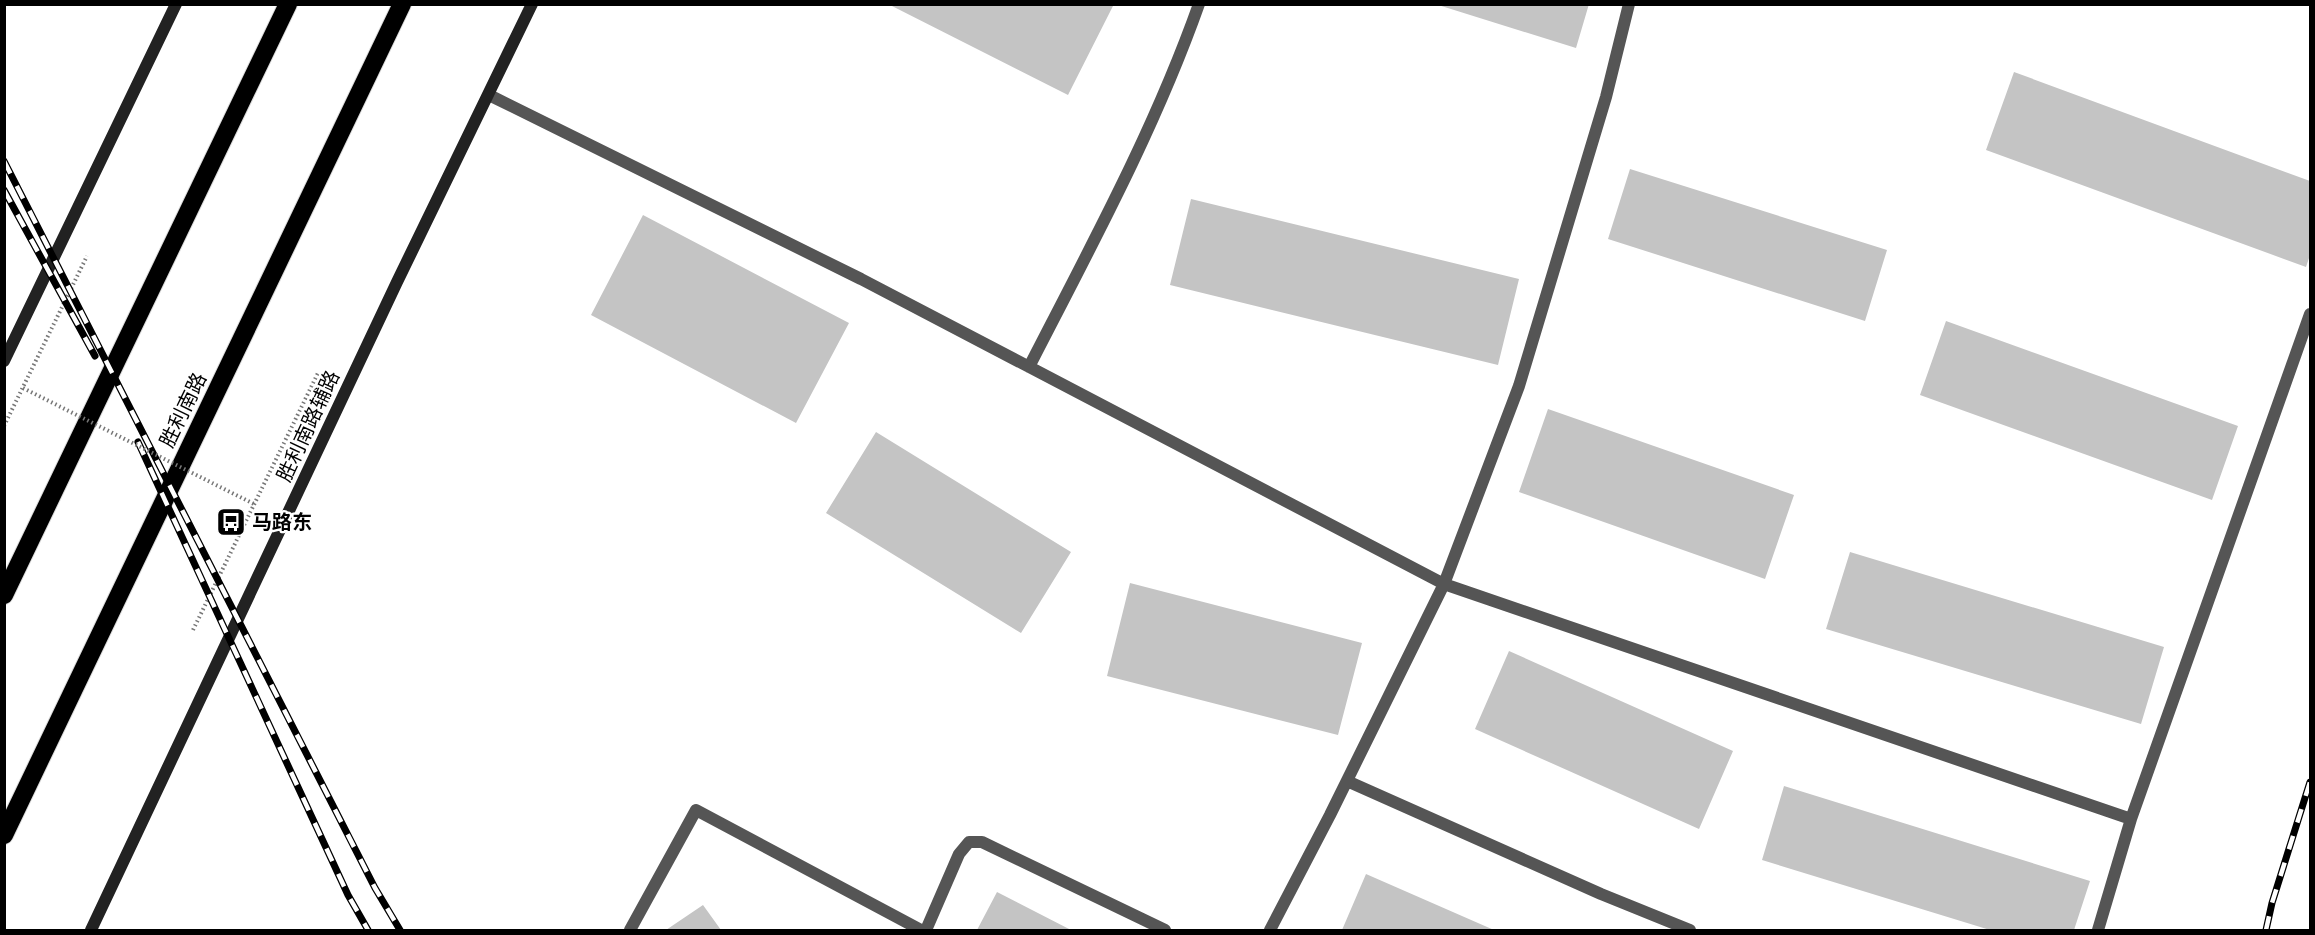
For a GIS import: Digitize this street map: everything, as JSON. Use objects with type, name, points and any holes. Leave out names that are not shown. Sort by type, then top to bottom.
[{"type":"highway","points":[[4,596],[288,4]]},
{"type":"highway","name":"胜利南路","points":[[4,835],[402,4]]},
{"type":"main road","points":[[4,361],[176,4]]},
{"type":"main road","name":"胜利南路辅路","points":[[91,930],[402,271],[532,4]]},
{"type":"street","points":[[1029,367],[1127,177],[1176,67],[1199,4]]},
{"type":"street","points":[[1270,930],[1347,781],[1444,584],[1519,386],[1606,98],[1629,4]]},
{"type":"street","points":[[489,94],[861,279],[1444,584],[2131,819]]},
{"type":"street","points":[[2098,930],[2131,819],[2310,314]]},
{"type":"street","points":[[1347,781],[1690,930]]},
{"type":"street","points":[[630,930],[696,810],[921,930]]},
{"type":"street","points":[[926,930],[959,854],[969,842],[982,842],[1166,930]]},
{"type":"path","points":[[4,426],[87,256]]},
{"type":"path","points":[[193,630],[318,373]]},
{"type":"path","points":[[23,388],[254,504]]},
{"type":"building","points":[[888,4],[1114,4],[1068,95]]},
{"type":"building","points":[[1435,4],[1589,4],[1576,48]]},
{"type":"building","points":[[2014,72],[2310,181],[2310,255],[2306,267],[1986,150]]},
{"type":"building","points":[[1630,169],[1887,250],[1865,321],[1608,239]]},
{"type":"building","points":[[1191,199],[1519,279],[1498,365],[1170,285]]},
{"type":"building","points":[[643,215],[849,323],[796,423],[591,315]]},
{"type":"building","points":[[1946,321],[2238,426],[2212,500],[1920,395]]},
{"type":"building","points":[[1548,409],[1794,495],[1765,579],[1519,492]]},
{"type":"building","points":[[876,432],[1071,552],[1021,633],[826,513]]},
{"type":"building","points":[[1850,552],[2164,647],[2141,724],[1826,629]]},
{"type":"building","points":[[1130,583],[1362,643],[1338,735],[1107,676]]},
{"type":"building","points":[[1509,651],[1733,751],[1699,829],[1475,729]]},
{"type":"building","points":[[1784,786],[2090,881],[2074,930],[1990,930],[1762,860]]},
{"type":"building","points":[[1366,874],[1494,930],[1342,930]]},
{"type":"building","points":[[997,892],[1071,930],[977,930]]},
{"type":"building","points":[[703,905],[721,930],[666,930]]},
{"type":"railway","points":[[4,161],[375,888],[400,930]]},
{"type":"railway","points":[[4,190],[95,356]]},
{"type":"railway","points":[[138,442],[348,895],[368,930]]},
{"type":"railway","points":[[2266,930],[2272,903],[2310,782]]},
{"type":"place","name":"马路东","points":[[231,522]]}]
